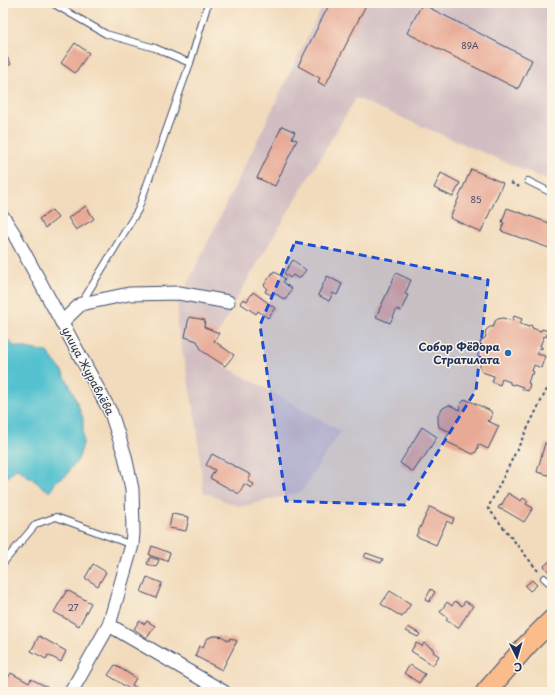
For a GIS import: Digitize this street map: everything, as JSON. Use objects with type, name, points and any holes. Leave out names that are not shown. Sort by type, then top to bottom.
[{"type":"main road","points":[[486,692],[526,646],[552,620]]},
{"type":"street","name":"улица Журавлёва","points":[[3,217],[14,234],[111,413],[125,456],[132,489],[132,545],[109,625],[71,692]]},
{"type":"street","points":[[62,322],[81,304],[129,294],[179,293],[228,302]]},
{"type":"street","points":[[109,625],[224,692]]},
{"type":"lane","points":[[52,3],[106,34],[155,48],[190,63]]},
{"type":"lane","points":[[81,304],[138,210],[190,63],[208,3]]},
{"type":"lane","points":[[528,181],[552,193]]},
{"type":"lane","points":[[3,563],[36,524],[56,517],[132,545]]},
{"type":"lane","points":[[544,578],[552,585]]},
{"type":"path","points":[[544,578],[488,508],[552,379]]},
{"type":"highlighted area","points":[[295,242],[488,280],[476,390],[405,505],[286,501],[260,325]]},
{"type":"shaded area","points":[[324,3],[552,3],[552,182],[356,98],[235,301],[219,333],[204,327],[205,320],[189,317],[185,337],[197,341],[202,351],[225,366],[341,431],[301,492],[240,507],[203,492],[197,427],[177,325],[178,306],[164,287],[184,291]]},
{"type":"water","points":[[3,334],[14,346],[47,352],[62,371],[72,390],[83,418],[83,444],[78,460],[67,475],[56,481],[50,492],[17,468],[3,479]]},
{"type":"building","points":[[330,3],[367,3],[325,86],[318,82],[320,78],[298,66]]},
{"type":"building","points":[[422,4],[532,60],[518,89],[407,33]]},
{"type":"building","points":[[75,43],[89,53],[75,73],[61,63]]},
{"type":"building","points":[[3,50],[11,64],[3,69]]},
{"type":"building","points":[[282,126],[295,132],[292,138],[297,140],[275,186],[257,178]]},
{"type":"building","points":[[471,169],[503,183],[481,232],[450,218]]},
{"type":"building","points":[[441,173],[460,183],[453,197],[434,188]]},
{"type":"building","points":[[86,206],[94,219],[76,230],[68,218]]},
{"type":"building","points":[[507,208],[552,224],[552,249],[501,231],[504,223],[502,222]]},
{"type":"building","points":[[52,210],[58,218],[45,228],[39,219]]},
{"type":"building","points":[[293,260],[306,270],[299,279],[293,275],[290,278],[284,273]]},
{"type":"building","points":[[274,271],[285,279],[283,282],[292,289],[285,300],[273,292],[271,295],[265,292],[267,288],[264,285]]},
{"type":"building","points":[[396,273],[411,280],[405,294],[408,295],[401,311],[397,309],[390,323],[376,317]]},
{"type":"building","points":[[327,276],[342,284],[337,295],[333,293],[329,301],[318,295]]},
{"type":"building","points":[[253,292],[275,308],[268,318],[258,311],[256,314],[240,303],[243,299],[247,301]]},
{"type":"building","name":"Собор Фёдора Стратилата","points":[[514,316],[522,319],[520,324],[529,327],[530,325],[532,328],[541,331],[542,329],[548,331],[540,346],[542,349],[539,348],[537,354],[545,356],[541,368],[534,365],[532,371],[534,372],[531,374],[528,383],[530,384],[528,391],[522,389],[523,387],[510,384],[510,382],[502,379],[500,385],[492,382],[494,376],[482,372],[480,364],[482,361],[478,358],[478,353],[482,349],[480,342],[486,337],[486,330],[493,327],[495,321],[498,319],[503,318],[512,321]]},
{"type":"building","points":[[189,317],[205,320],[204,327],[219,333],[214,341],[234,355],[225,366],[202,351],[197,341],[185,337]]},
{"type":"building","points":[[465,399],[491,411],[491,419],[487,421],[499,426],[488,449],[478,444],[476,452],[473,454],[447,442],[446,438],[451,432],[439,427],[438,421],[438,414],[443,408],[449,405],[460,410],[459,406]]},
{"type":"building","points":[[422,427],[437,437],[413,472],[400,463]]},
{"type":"building","points":[[545,443],[552,444],[552,476],[537,472]]},
{"type":"building","points":[[212,454],[251,475],[248,481],[254,484],[252,488],[244,484],[239,494],[210,478],[215,470],[206,465]]},
{"type":"building","points":[[508,493],[521,501],[523,498],[528,501],[526,504],[533,508],[524,522],[498,508],[500,505],[501,506]]},
{"type":"building","points":[[430,507],[454,518],[452,524],[447,521],[436,545],[416,536]]},
{"type":"building","points":[[172,514],[189,517],[186,531],[169,528]]},
{"type":"building","points":[[152,546],[170,553],[167,561],[149,555]]},
{"type":"building","points":[[366,553],[383,559],[381,563],[364,557]]},
{"type":"building","points":[[150,557],[159,560],[156,567],[147,564]]},
{"type":"building","points":[[552,559],[552,571],[550,573],[544,566]]},
{"type":"building","points":[[93,564],[106,572],[98,586],[85,578]]},
{"type":"building","points":[[147,577],[162,583],[156,598],[141,592]]},
{"type":"building","points":[[532,580],[537,585],[530,591],[525,586]]},
{"type":"building","points":[[431,589],[435,592],[429,602],[425,600]]},
{"type":"building","points":[[67,590],[91,603],[79,626],[54,612]]},
{"type":"building","points":[[390,591],[411,604],[402,617],[381,604]]},
{"type":"building","points":[[455,601],[462,606],[465,601],[473,606],[458,628],[446,620],[448,618],[440,612],[447,602],[452,606]]},
{"type":"building","points":[[139,621],[145,624],[147,621],[155,626],[147,638],[134,629]]},
{"type":"building","points":[[408,627],[420,634],[418,637],[406,631]]},
{"type":"building","points":[[39,636],[66,651],[61,662],[48,655],[46,659],[31,651]]},
{"type":"building","points":[[213,636],[223,637],[229,641],[230,638],[237,641],[222,670],[195,656],[199,646],[203,648],[208,638]]},
{"type":"building","points":[[416,643],[422,646],[424,643],[434,650],[433,652],[439,656],[433,665],[411,651]]},
{"type":"building","points":[[115,665],[136,678],[132,685],[139,690],[138,692],[134,692],[108,675]]},
{"type":"building","points":[[410,665],[425,674],[419,683],[404,673]]},
{"type":"building","points":[[11,673],[29,683],[31,679],[47,687],[44,692],[12,692],[3,687]]},
{"type":"place","name":"Собор Фёдора Стратилата","points":[[508,353]]}]
